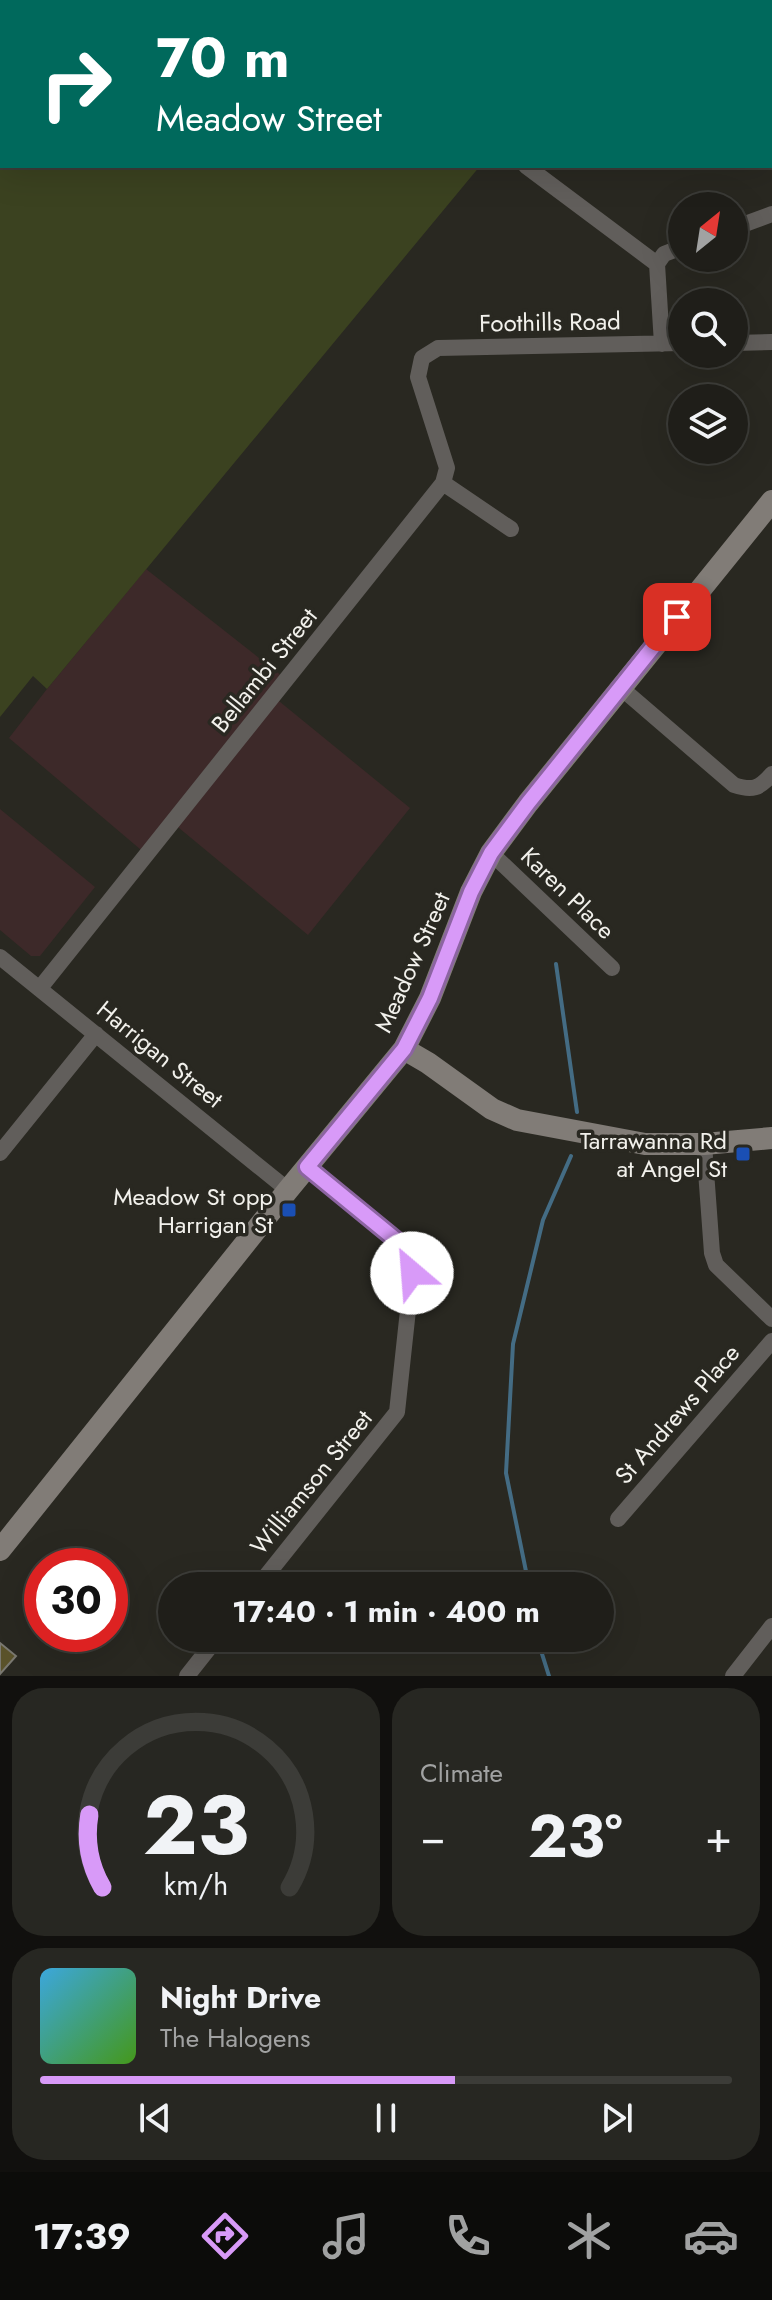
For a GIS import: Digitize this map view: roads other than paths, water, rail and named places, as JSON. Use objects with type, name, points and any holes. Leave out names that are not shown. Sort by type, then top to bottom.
[{"type":"main road","name":"Meadow Street","points":[[0,1550],[404,1049],[430,998],[471,892],[491,853],[620,687],[772,501]]},
{"type":"main road","points":[[404,1049],[492,1109],[517,1120],[645,1144],[704,1144],[772,1138]]},
{"type":"street","points":[[529,168],[657,264]]},
{"type":"street","points":[[748,223],[772,214]]},
{"type":"street","points":[[662,344],[657,264],[668,252]]},
{"type":"street","points":[[748,343],[772,342]]},
{"type":"street","name":"Foothills Road","points":[[443,483],[447,468],[418,377],[422,358],[438,348],[668,344]]},
{"type":"street","points":[[443,483],[511,529]]},
{"type":"street","name":"Bellambi Street","points":[[40,988],[443,483]]},
{"type":"street","points":[[620,687],[734,785],[749,790],[762,785],[772,774]]},
{"type":"street","name":"Karen Place","points":[[491,853],[612,968]]},
{"type":"street","name":"Harrigan Street","points":[[0,957],[288,1190]]},
{"type":"street","points":[[0,1153],[96,1034]]},
{"type":"street","points":[[704,1144],[712,1253],[716,1265],[772,1319]]},
{"type":"street","name":"Williamson Street","points":[[269,1572],[397,1412],[412,1273],[411,1258],[401,1244],[307,1167]]},
{"type":"street","name":"St Andrews Place","points":[[618,1519],[772,1341]]},
{"type":"street","points":[[733,1676],[772,1626]]},
{"type":"street","points":[[187,1676],[206,1652]]},
{"type":"waterway","points":[[556,964],[577,1112]]},
{"type":"waterway","points":[[526,1572],[506,1473],[513,1344],[543,1220],[571,1156]]},
{"type":"waterway","points":[[541,1652],[549,1676]]},
{"type":"place","name":"Tarrawanna Rd at Angel St","points":[[743,1154]]},
{"type":"place","name":"Meadow St opp Harrigan St","points":[[289,1210]]}]
